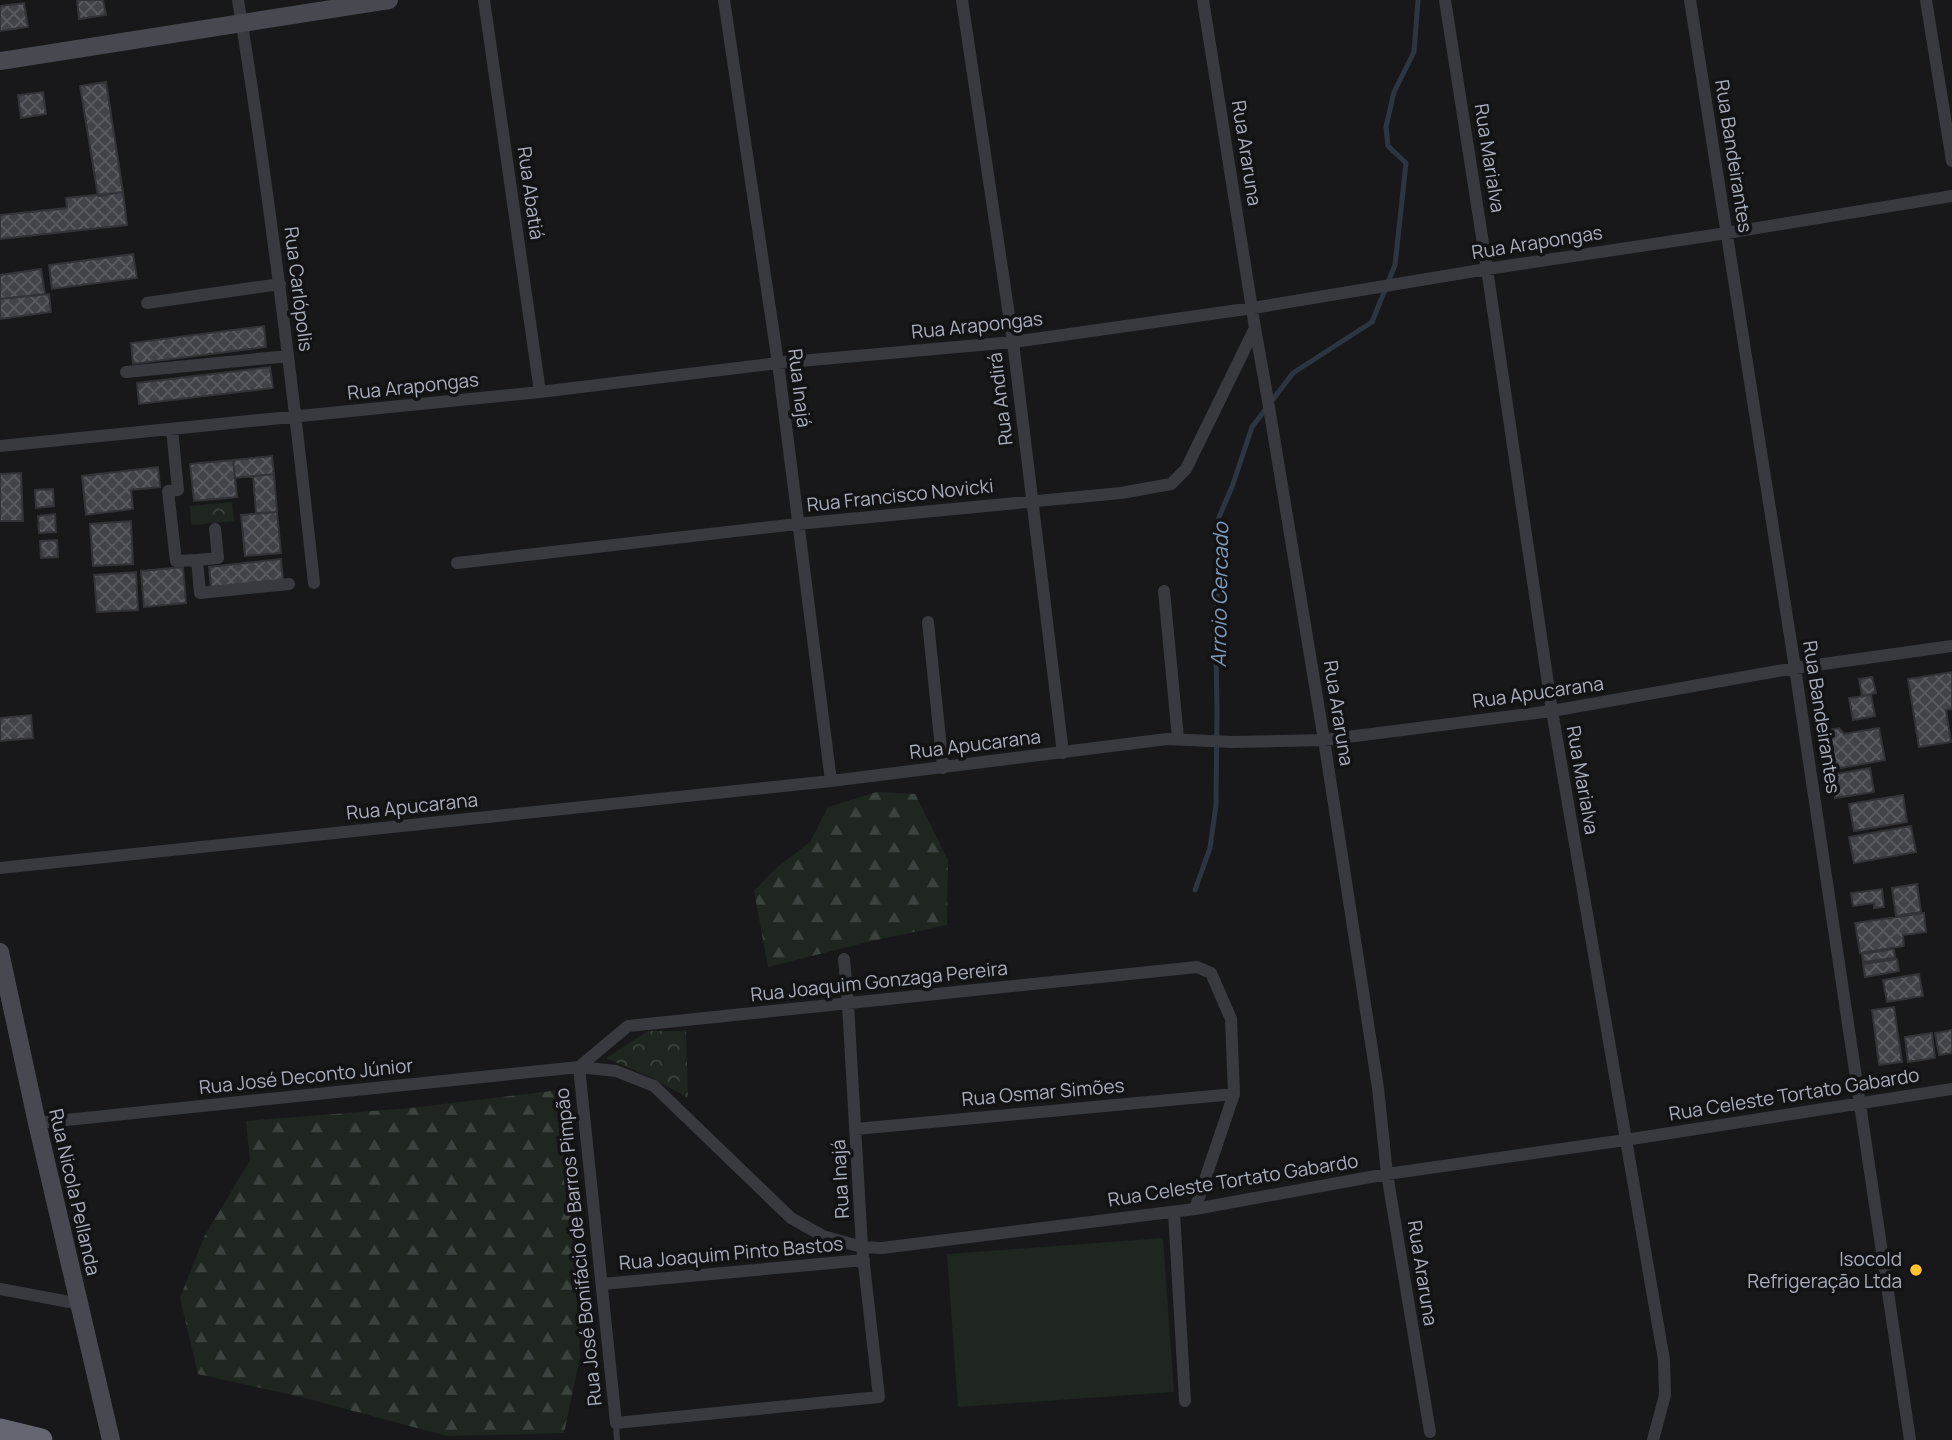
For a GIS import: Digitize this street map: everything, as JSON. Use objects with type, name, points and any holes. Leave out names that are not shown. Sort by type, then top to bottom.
[{"type":"highway","points":[[0,1430],[41,1440]]},
{"type":"main road","points":[[0,61],[389,0]]},
{"type":"main road","name":"Rua Nicola Pellanda","points":[[0,952],[111,1440]]},
{"type":"street","name":"Rua Carlópolis","points":[[238,0],[280,284],[314,583]]},
{"type":"street","name":"Rua Abatiá","points":[[484,0],[540,392]]},
{"type":"street","name":"Rua Inajá","points":[[723,0],[778,363],[831,781]]},
{"type":"street","name":"Rua Andirá","points":[[962,0],[1013,342],[1063,753]]},
{"type":"street","name":"Rua Araruna","points":[[1203,0],[1324,740],[1378,1088],[1387,1174],[1430,1432]]},
{"type":"street","name":"Rua Marialva","points":[[1446,0],[1552,711],[1664,1360],[1665,1395],[1653,1440]]},
{"type":"street","name":"Rua Bandeirantes","points":[[1690,0],[1795,668],[1909,1440]]},
{"type":"street","points":[[1926,0],[1952,161]]},
{"type":"street","name":"Rua Arapongas","points":[[0,446],[540,392],[778,363],[1013,342],[1253,308],[1952,196]]},
{"type":"street","points":[[147,303],[280,284]]},
{"type":"street","name":"Rua Francisco Novicki","points":[[457,563],[797,524],[1121,493],[1171,484],[1186,469],[1255,328]]},
{"type":"street","points":[[125,372],[288,356]]},
{"type":"street","points":[[172,429],[178,490],[168,491],[176,561],[218,558],[215,528]]},
{"type":"street","points":[[197,560],[200,593],[289,584]]},
{"type":"street","points":[[1164,591],[1178,738]]},
{"type":"street","points":[[928,622],[943,768]]},
{"type":"street","name":"Rua Apucarana","points":[[0,868],[831,781],[1178,738],[1232,742],[1324,740],[1552,711],[1795,668],[1952,646]]},
{"type":"street","name":"Rua Inajá","points":[[616,1423],[879,1397],[863,1253],[844,959]]},
{"type":"street","name":"Rua Joaquim Gonzaga Pereira","points":[[579,1067],[628,1026],[1197,967],[1211,973],[1231,1018],[1234,1094]]},
{"type":"street","name":"Rua Celeste Tortato Gabardo","points":[[579,1067],[616,1071],[654,1086],[791,1218],[823,1236],[863,1253],[882,1248],[1195,1209],[1387,1174],[1952,1089]]},
{"type":"street","name":"Rua José Deconto Júnior","points":[[37,1123],[579,1067]]},
{"type":"street","name":"Rua José Bonifácio de Barros Pimpão","points":[[579,1067],[616,1423]]},
{"type":"street","points":[[1195,1209],[1234,1094]]},
{"type":"street","name":"Rua Osmar Simões","points":[[856,1129],[1234,1094]]},
{"type":"street","points":[[1174,1212],[1185,1401]]},
{"type":"street","name":"Rua Joaquim Pinto Bastos","points":[[602,1284],[863,1253]]},
{"type":"street","points":[[0,1289],[80,1304]]},
{"type":"lane","points":[[616,1423],[617,1440]]},
{"type":"green space","points":[[232,502],[234,521],[191,525],[190,506]]},
{"type":"green space","points":[[877,792],[915,794],[948,860],[947,925],[768,967],[754,891],[775,869],[810,842],[828,807]]},
{"type":"green space","points":[[648,1031],[686,1031],[688,1098],[650,1077],[606,1058]]},
{"type":"green space","points":[[560,1090],[567,1150],[580,1357],[564,1433],[447,1436],[301,1397],[198,1374],[180,1298],[204,1237],[250,1160],[246,1121],[411,1108]]},
{"type":"green space","points":[[1163,1238],[1174,1392],[958,1407],[947,1254]]},
{"type":"building","points":[[77,0],[103,0],[106,15],[79,19]]},
{"type":"building","points":[[24,3],[28,27],[0,31],[0,6]]},
{"type":"building","points":[[106,82],[123,192],[98,196],[80,86]]},
{"type":"building","points":[[43,92],[46,114],[21,118],[18,95]]},
{"type":"building","points":[[123,192],[127,225],[0,239],[0,215],[67,208],[66,198]]},
{"type":"building","points":[[133,254],[137,278],[52,289],[49,265]]},
{"type":"building","points":[[41,269],[45,294],[0,299],[0,275]]},
{"type":"building","points":[[49,294],[51,312],[0,319],[0,299]]},
{"type":"building","points":[[264,326],[266,347],[133,364],[131,343]]},
{"type":"building","points":[[270,367],[273,388],[139,404],[137,383]]},
{"type":"building","points":[[272,456],[274,474],[235,478],[233,460]]},
{"type":"building","points":[[233,460],[237,497],[194,501],[190,464]]},
{"type":"building","points":[[158,467],[160,487],[131,490],[133,509],[86,515],[82,476]]},
{"type":"building","points":[[21,473],[23,521],[0,521],[0,474]]},
{"type":"building","points":[[274,474],[277,512],[256,513],[253,476]]},
{"type":"building","points":[[53,489],[54,506],[36,508],[35,490]]},
{"type":"building","points":[[277,512],[281,553],[245,556],[241,515]]},
{"type":"building","points":[[55,514],[56,532],[39,533],[38,516]]},
{"type":"building","points":[[131,521],[133,564],[93,566],[90,524]]},
{"type":"building","points":[[57,540],[58,557],[41,558],[40,541]]},
{"type":"building","points":[[281,559],[283,581],[211,588],[209,567]]},
{"type":"building","points":[[183,567],[186,603],[144,607],[141,571]]},
{"type":"building","points":[[136,572],[138,610],[97,612],[94,575]]},
{"type":"building","points":[[1952,672],[1952,709],[1946,710],[1951,742],[1919,747],[1908,679]]},
{"type":"building","points":[[1872,677],[1876,693],[1862,696],[1859,679]]},
{"type":"building","points":[[1871,695],[1875,716],[1853,720],[1849,698]]},
{"type":"building","points":[[31,715],[33,738],[0,741],[0,718]]},
{"type":"building","points":[[1839,728],[1844,734],[1879,728],[1885,760],[1824,771],[1817,732]]},
{"type":"building","points":[[1870,768],[1874,792],[1835,798],[1831,775]]},
{"type":"building","points":[[1903,795],[1907,822],[1854,831],[1849,804]]},
{"type":"building","points":[[1911,826],[1916,852],[1854,863],[1849,837]]},
{"type":"building","points":[[1917,884],[1921,912],[1896,916],[1892,888]]},
{"type":"building","points":[[1882,889],[1884,907],[1874,908],[1874,903],[1853,906],[1851,893]]},
{"type":"building","points":[[1924,913],[1926,932],[1903,935],[1904,946],[1860,953],[1855,923]]},
{"type":"building","points":[[1894,949],[1895,958],[1863,962],[1862,954]]},
{"type":"building","points":[[1897,959],[1899,971],[1865,977],[1863,964]]},
{"type":"building","points":[[1919,974],[1923,996],[1887,1002],[1883,980]]},
{"type":"building","points":[[1894,1007],[1902,1062],[1879,1065],[1872,1010]]},
{"type":"building","points":[[1952,1030],[1952,1053],[1939,1055],[1935,1033]]},
{"type":"building","points":[[1932,1033],[1935,1058],[1908,1062],[1905,1037]]},
{"type":"waterway","name":"Arroio Cercado","points":[[1195,890],[1210,848],[1216,805],[1219,517],[1252,427],[1293,373],[1372,322],[1395,265],[1406,163],[1388,146],[1386,127],[1394,92],[1414,52],[1418,0]]},
{"type":"place","name":"Isocold Refrigeração Ltda","points":[[1916,1270]]}]
